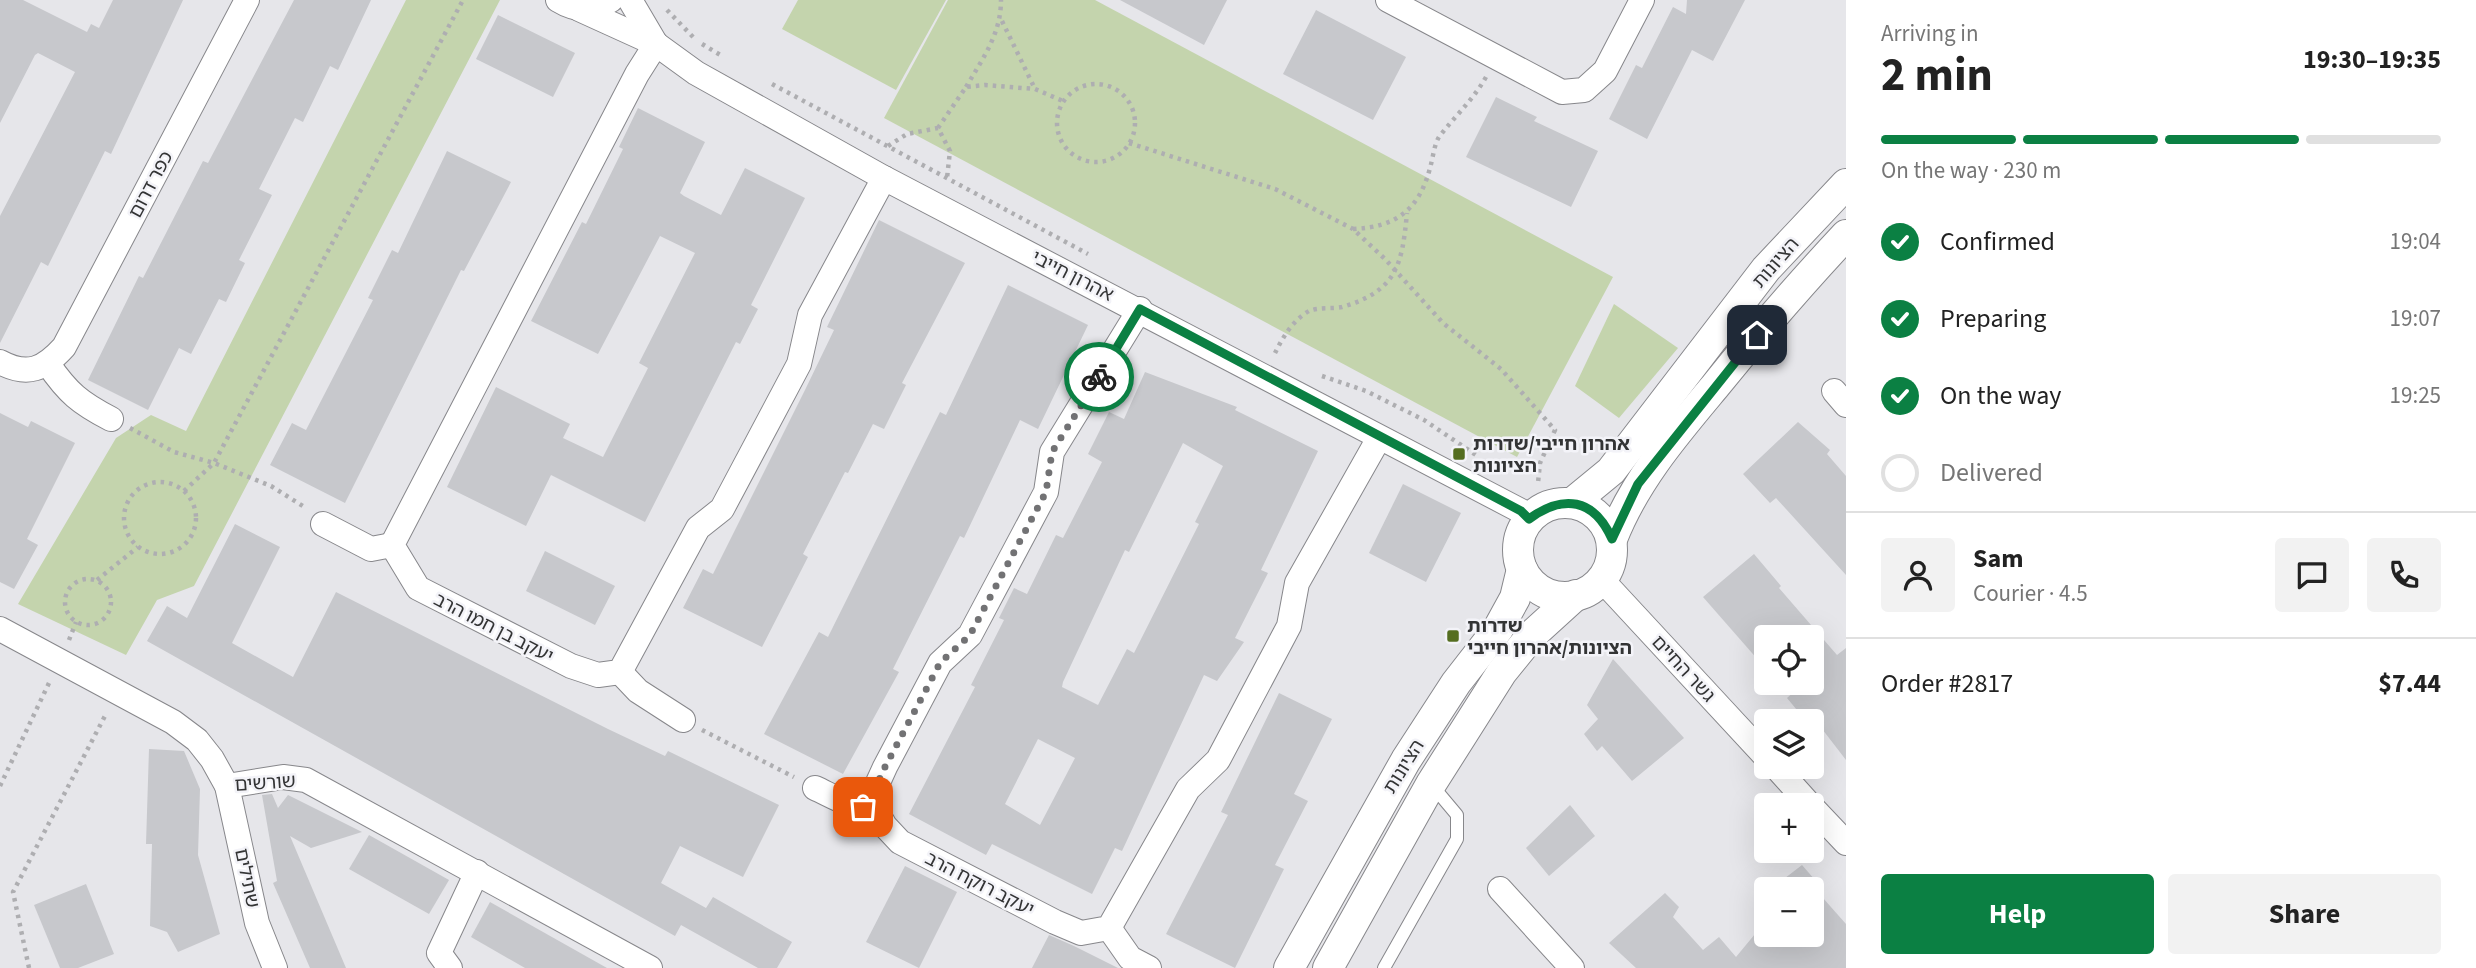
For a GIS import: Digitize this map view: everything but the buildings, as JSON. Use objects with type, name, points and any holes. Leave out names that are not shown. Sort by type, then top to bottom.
[{"type":"street","name":"כפר דרום","points":[[48,364],[64,347],[247,0]]},
{"type":"street","points":[[569,5],[599,8],[611,0]]},
{"type":"street","name":"אהרון חייבי","points":[[630,0],[656,44]]},
{"type":"street","points":[[1388,0],[1562,92],[1584,90],[1605,71],[1642,0]]},
{"type":"street","name":"אהרון חייבי","points":[[569,5],[656,44],[696,73],[884,178],[1140,309],[1521,511],[1529,519]]},
{"type":"street","points":[[323,524],[371,549],[392,545],[637,74],[656,44]]},
{"type":"street","points":[[683,720],[638,691],[620,672],[698,528],[722,509],[799,364],[810,315],[884,178]]},
{"type":"street","name":"הציונות","points":[[1572,503],[1611,471],[1766,269],[1846,184]]},
{"type":"street","name":"הציונות","points":[[1612,539],[1638,484],[1669,442],[1792,292],[1846,235]]},
{"type":"street","points":[[815,788],[863,807],[873,805],[875,789],[885,767],[940,663],[970,635],[1046,492],[1052,452],[1140,309]]},
{"type":"street","points":[[0,362],[14,369],[34,369],[48,364],[65,389],[81,403],[111,419]]},
{"type":"street","points":[[1149,968],[1130,958],[1109,928],[1188,789],[1218,760],[1289,626],[1297,583],[1379,438]]},
{"type":"street","points":[[1572,503],[1597,515],[1612,539],[1611,560],[1602,580],[1576,596],[1547,593],[1530,581],[1522,569],[1518,554],[1521,535],[1529,519],[1545,507],[1572,503]]},
{"type":"street","name":"יעקב בן חמו הרב","points":[[392,545],[418,588],[571,666],[598,675],[620,672]]},
{"type":"street","name":"הציונות","points":[[1289,968],[1406,760],[1456,684],[1497,629],[1515,598],[1522,569]]},
{"type":"street","name":"גשר החיים","points":[[1602,580],[1754,744]]},
{"type":"street","name":"הציונות","points":[[1328,968],[1431,784],[1502,672],[1532,635],[1576,596]]},
{"type":"street","name":"שורשים","points":[[0,629],[173,722],[197,740],[212,759],[227,786],[283,777],[306,780],[650,968]]},
{"type":"street","points":[[1787,779],[1800,793]]},
{"type":"street","name":"שתילים","points":[[227,786],[257,923],[275,968]]},
{"type":"street","name":"יעקב רוקח הרב","points":[[873,805],[885,826],[900,842],[1081,933],[1109,928]]},
{"type":"street","points":[[1824,819],[1846,843]]},
{"type":"street","points":[[450,968],[439,953],[477,872]]},
{"type":"street","points":[[1500,889],[1572,968]]},
{"type":"lane","points":[[1384,968],[1457,839],[1457,815],[1431,784]]},
{"type":"path","points":[[184,491],[214,463],[464,0]]},
{"type":"path","points":[[658,0],[695,39],[724,57]]},
{"type":"path","points":[[1001,0],[1001,20],[1035,89]]},
{"type":"path","points":[[888,146],[907,134],[939,128],[965,87],[1001,20]]},
{"type":"path","points":[[1353,229],[1375,228],[1407,212],[1425,187],[1438,139],[1472,101],[1497,58]]},
{"type":"path","points":[[766,81],[1094,257]]},
{"type":"path","points":[[1097,84],[1122,94],[1134,118],[1129,143],[1111,160],[1086,161],[1075,156],[1066,148],[1056,126],[1063,101],[1072,92],[1097,84]]},
{"type":"path","points":[[965,87],[985,85],[1035,89],[1063,101]]},
{"type":"path","points":[[939,128],[950,150],[947,178]]},
{"type":"path","points":[[1129,143],[1275,189],[1353,229],[1443,323],[1501,369],[1555,430],[1539,463],[1538,484]]},
{"type":"path","points":[[1275,353],[1286,331],[1310,311],[1342,307],[1385,288],[1396,271],[1404,242],[1407,212]]},
{"type":"path","points":[[1263,347],[1287,359]]},
{"type":"path","points":[[1311,371],[1366,391],[1424,420],[1476,455]]},
{"type":"path","points":[[111,419],[174,452],[214,463],[271,486],[309,510],[323,524]]},
{"type":"path","points":[[161,482],[184,491],[196,511],[193,534],[186,543],[166,554],[154,554],[138,547],[127,533],[123,522],[130,498],[138,489],[161,482]]},
{"type":"path","points":[[97,580],[109,590],[112,605],[110,612],[92,625],[76,622],[71,618],[65,604],[69,589],[82,580],[97,580],[138,547]]},
{"type":"path","points":[[0,786],[60,661]]},
{"type":"path","points":[[29,968],[13,892],[117,692]]},
{"type":"path","points":[[683,720],[815,788]]},
{"type":"green space","points":[[406,0],[500,0],[194,586],[157,600],[126,655],[18,604],[116,438],[151,415],[186,431]]},
{"type":"green space","points":[[798,0],[946,0],[896,90],[782,29]]},
{"type":"green space","points":[[948,0],[1095,0],[1613,277],[1517,457],[884,118]]},
{"type":"green space","points":[[1614,304],[1678,348],[1619,418],[1575,386]]},
{"type":"way so far","points":[[863,807],[873,805],[875,789],[885,767],[940,663],[970,635],[1046,492],[1052,452],[1099,377]]},
{"type":"place","name":"אהרון חייבי/שדרות הציונות","points":[[1459,454]]},
{"type":"place","name":"שדרות הציונות/אהרון חייבי","points":[[1453,636]]},
{"type":"route","points":[[1099,377],[1140,309],[1521,511],[1529,519],[1545,507],[1572,503],[1586,507],[1597,515],[1612,539],[1622,512],[1638,484],[1757,335]]}]
